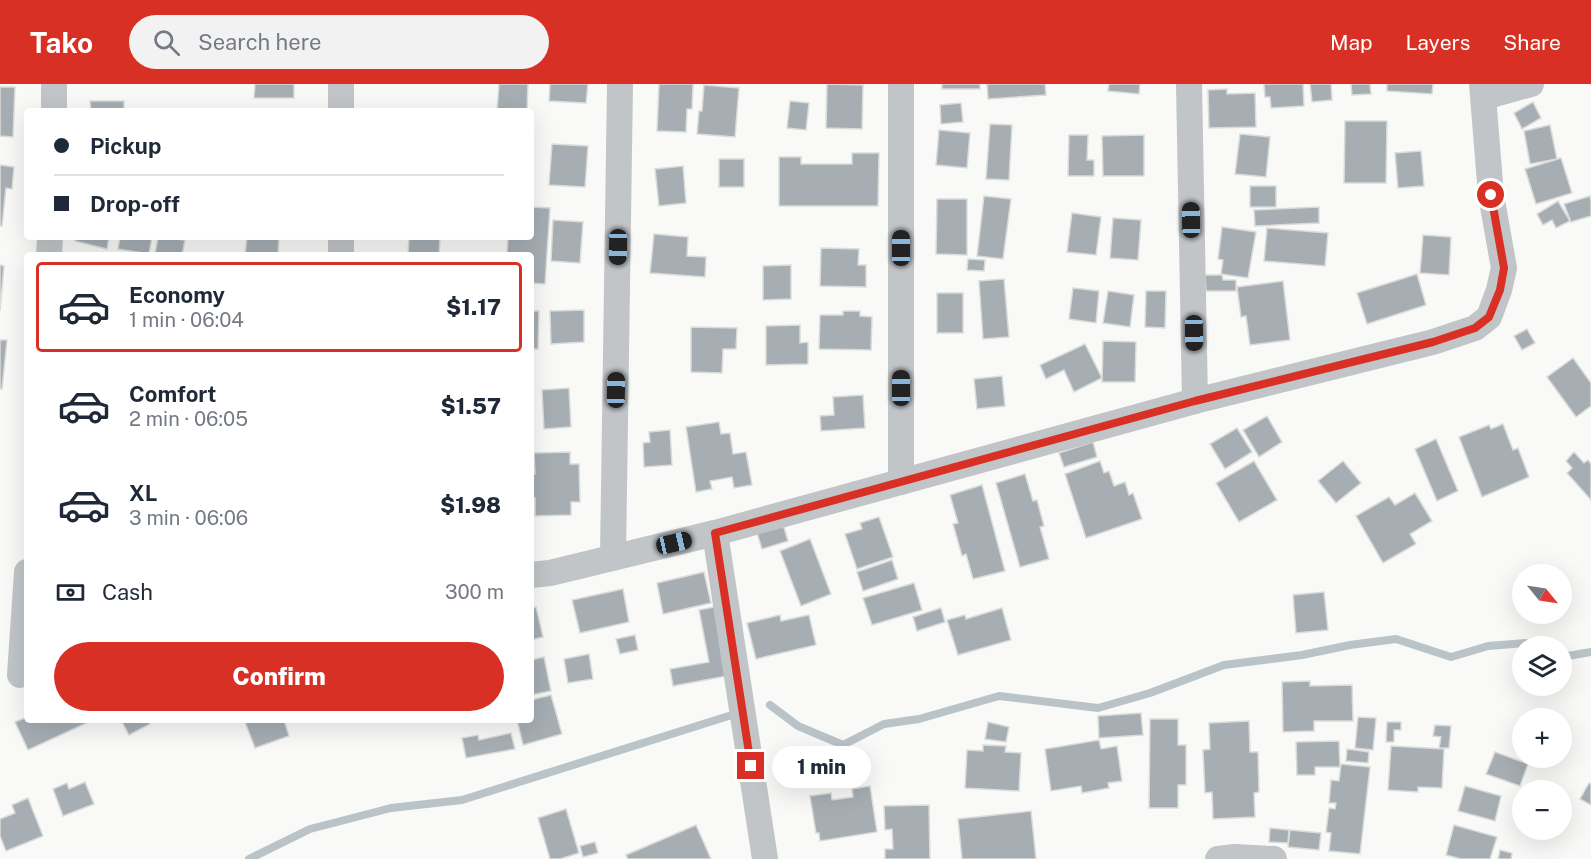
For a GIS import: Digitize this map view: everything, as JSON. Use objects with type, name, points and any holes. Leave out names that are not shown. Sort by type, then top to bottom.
[{"type":"street","points":[[54,84],[54,108]]},
{"type":"street","points":[[341,84],[341,108]]},
{"type":"street","points":[[613,557],[620,84]]},
{"type":"street","points":[[901,84],[901,482]]},
{"type":"street","points":[[1189,84],[1195,401]]},
{"type":"street","points":[[534,575],[550,573],[715,533],[1195,401],[1433,342],[1475,328],[1489,317],[1500,290],[1504,268],[1491,195],[1483,91],[1531,84]]},
{"type":"street","points":[[715,533],[765,859]]},
{"type":"street","points":[[16,677],[24,601]]},
{"type":"street","points":[[1218,859],[1235,857],[1274,859]]},
{"type":"building","points":[[255,84],[294,84],[294,98],[254,98]]},
{"type":"building","points":[[499,84],[528,84],[527,108],[497,108]]},
{"type":"building","points":[[550,84],[588,84],[586,103],[549,101]]},
{"type":"building","points":[[659,84],[693,84],[692,109],[687,109],[686,132],[657,131]]},
{"type":"building","points":[[827,84],[863,85],[862,129],[826,128]]},
{"type":"building","points":[[942,84],[980,84],[980,89],[942,89]]},
{"type":"building","points":[[987,84],[1045,84],[1046,95],[988,99]]},
{"type":"building","points":[[1109,84],[1140,84],[1139,94],[1108,91]]},
{"type":"building","points":[[1264,84],[1303,84],[1304,106],[1271,108],[1270,97],[1265,97]]},
{"type":"building","points":[[1310,84],[1331,84],[1332,100],[1312,102]]},
{"type":"building","points":[[1351,84],[1370,84],[1371,94],[1352,95]]},
{"type":"building","points":[[1387,84],[1433,84],[1432,94],[1387,91]]},
{"type":"building","points":[[704,85],[739,88],[735,137],[697,134]]},
{"type":"building","points":[[0,87],[15,87],[13,137],[0,136]]},
{"type":"building","points":[[1227,89],[1227,94],[1255,93],[1256,127],[1209,128],[1208,90]]},
{"type":"building","points":[[90,101],[124,101],[124,108],[91,108]]},
{"type":"building","points":[[790,101],[809,103],[806,130],[787,128]]},
{"type":"building","points":[[1533,102],[1541,118],[1522,129],[1514,113]]},
{"type":"building","points":[[961,103],[963,122],[941,124],[940,105]]},
{"type":"building","points":[[1345,121],[1387,121],[1386,183],[1344,183]]},
{"type":"building","points":[[990,124],[1012,125],[1009,180],[986,179]]},
{"type":"building","points":[[1550,125],[1557,159],[1530,164],[1524,131]]},
{"type":"building","points":[[939,130],[970,133],[967,168],[936,165]]},
{"type":"building","points":[[1240,134],[1270,137],[1266,177],[1235,174]]},
{"type":"building","points":[[1069,135],[1088,135],[1087,160],[1094,160],[1094,176],[1068,176]]},
{"type":"building","points":[[1144,135],[1144,176],[1103,176],[1102,136]]},
{"type":"building","points":[[552,144],[588,146],[585,187],[549,185]]},
{"type":"building","points":[[1421,151],[1424,186],[1398,188],[1395,153]]},
{"type":"building","points":[[852,153],[879,153],[878,206],[779,206],[779,157],[801,157],[801,164],[852,164]]},
{"type":"building","points":[[1561,158],[1572,193],[1536,204],[1525,169]]},
{"type":"building","points":[[719,159],[744,159],[744,187],[719,187]]},
{"type":"building","points":[[0,165],[14,167],[12,189],[6,188],[2,226],[0,226]]},
{"type":"building","points":[[683,166],[686,203],[659,206],[655,169]]},
{"type":"building","points":[[1250,186],[1276,186],[1276,207],[1250,207]]},
{"type":"building","points":[[984,196],[1011,199],[1003,259],[977,256]]},
{"type":"building","points":[[1590,196],[1591,216],[1571,222],[1564,204]]},
{"type":"building","points":[[937,199],[967,199],[967,255],[936,254]]},
{"type":"building","points":[[1558,201],[1570,221],[1556,228],[1552,220],[1543,225],[1537,214]]},
{"type":"building","points":[[534,207],[550,208],[545,284],[534,283],[534,252],[507,252],[508,240],[534,240]]},
{"type":"building","points":[[1319,207],[1319,223],[1255,226],[1254,210]]},
{"type":"building","points":[[1072,213],[1101,217],[1096,255],[1067,252]]},
{"type":"building","points":[[1113,218],[1141,220],[1138,260],[1110,258]]},
{"type":"building","points":[[553,220],[583,222],[580,263],[551,261]]},
{"type":"building","points":[[1222,227],[1256,232],[1248,278],[1221,274],[1223,260],[1218,259]]},
{"type":"building","points":[[1267,228],[1328,233],[1325,266],[1264,261]]},
{"type":"building","points":[[654,234],[688,237],[687,256],[706,257],[705,277],[650,273]]},
{"type":"building","points":[[1423,235],[1451,237],[1449,275],[1420,273]]},
{"type":"building","points":[[75,240],[108,240],[107,249]]},
{"type":"building","points":[[120,240],[151,240],[149,252],[118,249]]},
{"type":"building","points":[[157,240],[185,240],[183,252],[155,252]]},
{"type":"building","points":[[247,240],[279,240],[278,252],[245,252]]},
{"type":"building","points":[[409,240],[440,240],[439,252],[408,252]]},
{"type":"building","points":[[821,248],[859,249],[858,265],[866,265],[866,287],[820,286]]},
{"type":"building","points":[[968,259],[985,260],[984,271],[967,270]]},
{"type":"building","points":[[0,265],[4,266],[0,311]]},
{"type":"building","points":[[791,265],[791,299],[763,300],[763,266]]},
{"type":"building","points":[[1417,274],[1426,305],[1367,324],[1357,293]]},
{"type":"building","points":[[1205,275],[1222,275],[1223,280],[1236,280],[1236,291],[1206,291]]},
{"type":"building","points":[[1004,279],[1009,337],[983,339],[979,281]]},
{"type":"building","points":[[1283,281],[1290,340],[1250,345],[1246,316],[1241,317],[1237,287]]},
{"type":"building","points":[[1073,288],[1099,291],[1096,323],[1069,319]]},
{"type":"building","points":[[1108,291],[1134,295],[1130,327],[1103,323]]},
{"type":"building","points":[[1146,291],[1166,291],[1165,328],[1145,327]]},
{"type":"building","points":[[937,293],[963,293],[963,333],[937,333]]},
{"type":"building","points":[[584,310],[584,342],[551,344],[550,311]]},
{"type":"building","points":[[534,311],[539,311],[538,349],[534,349]]},
{"type":"building","points":[[843,311],[860,311],[860,316],[872,317],[871,350],[819,349],[820,315],[843,315]]},
{"type":"building","points":[[800,325],[800,343],[808,342],[808,364],[766,365],[766,326]]},
{"type":"building","points":[[691,327],[737,328],[736,349],[723,349],[722,373],[691,372]]},
{"type":"building","points":[[1527,329],[1535,343],[1522,350],[1514,336]]},
{"type":"building","points":[[0,340],[7,340],[2,389],[0,389]]},
{"type":"building","points":[[1103,341],[1136,342],[1135,382],[1102,382]]},
{"type":"building","points":[[1085,344],[1102,378],[1074,392],[1064,370],[1046,379],[1040,365]]},
{"type":"building","points":[[1573,358],[1591,383],[1591,406],[1576,417],[1547,377]]},
{"type":"building","points":[[1002,376],[1005,406],[977,409],[974,379]]},
{"type":"building","points":[[569,388],[571,427],[544,429],[542,390]]},
{"type":"building","points":[[863,395],[865,428],[821,431],[820,416],[834,415],[833,397]]},
{"type":"building","points":[[1267,416],[1282,442],[1259,457],[1243,430]]},
{"type":"building","points":[[719,422],[721,434],[730,433],[733,454],[746,452],[752,485],[734,488],[732,477],[710,481],[712,489],[696,492],[686,427]]},
{"type":"building","points":[[1503,424],[1513,450],[1518,448],[1529,477],[1482,497],[1459,437],[1489,425],[1491,429]]},
{"type":"building","points":[[1237,428],[1252,452],[1225,469],[1210,444]]},
{"type":"building","points":[[670,430],[672,465],[644,467],[643,443],[650,442],[649,432]]},
{"type":"building","points":[[1436,439],[1458,491],[1437,501],[1415,449]]},
{"type":"building","points":[[1093,442],[1097,457],[1064,467],[1059,453]]},
{"type":"building","points":[[570,452],[570,464],[579,464],[580,502],[571,502],[571,515],[535,516],[534,453]]},
{"type":"building","points":[[1574,452],[1584,463],[1588,460],[1591,464],[1591,500],[1567,473],[1572,468],[1566,461]]},
{"type":"building","points":[[1100,461],[1104,473],[1109,471],[1114,486],[1125,482],[1129,495],[1133,493],[1142,519],[1086,538],[1065,474]]},
{"type":"building","points":[[1254,461],[1277,500],[1239,522],[1216,483]]},
{"type":"building","points":[[1343,461],[1361,483],[1336,503],[1318,481]]},
{"type":"building","points":[[1025,474],[1033,501],[1037,500],[1044,526],[1040,527],[1049,559],[1020,567],[996,483]]},
{"type":"building","points":[[982,485],[1005,571],[973,579],[966,554],[962,556],[953,524],[958,523],[950,495]]},
{"type":"building","points":[[1415,493],[1432,521],[1410,534],[1416,544],[1383,563],[1356,516],[1389,497],[1395,505]]},
{"type":"building","points":[[879,517],[893,557],[857,569],[845,534],[862,529],[860,523]]},
{"type":"building","points":[[783,524],[788,541],[762,549],[757,533]]},
{"type":"building","points":[[810,539],[831,594],[801,606],[780,551]]},
{"type":"building","points":[[892,560],[898,579],[863,591],[857,572]]},
{"type":"building","points":[[704,572],[711,603],[663,614],[657,583]]},
{"type":"building","points":[[914,583],[922,610],[872,625],[863,598]]},
{"type":"building","points":[[623,589],[629,622],[580,633],[572,600]]},
{"type":"building","points":[[1324,592],[1328,630],[1296,633],[1293,595]]},
{"type":"building","points":[[719,606],[732,675],[673,686],[670,669],[709,662],[699,610]]},
{"type":"building","points":[[534,607],[536,607],[543,637],[534,639]]},
{"type":"building","points":[[941,608],[945,622],[917,631],[913,617]]},
{"type":"building","points":[[1002,608],[1011,640],[958,655],[947,620],[965,615],[966,619]]},
{"type":"building","points":[[780,615],[781,621],[809,615],[816,645],[756,659],[747,623]]},
{"type":"building","points":[[635,635],[638,650],[620,654],[616,639]]},
{"type":"building","points":[[589,654],[593,679],[568,683],[564,659]]},
{"type":"building","points":[[544,657],[551,691],[534,694],[534,659]]},
{"type":"building","points":[[1310,681],[1310,686],[1352,685],[1353,721],[1314,721],[1314,731],[1283,732],[1282,682]]},
{"type":"building","points":[[551,695],[562,734],[523,745],[518,723],[534,723],[534,699]]},
{"type":"building","points":[[1141,713],[1143,735],[1099,738],[1098,716]]},
{"type":"building","points":[[1358,717],[1376,718],[1373,750],[1355,748]]},
{"type":"building","points":[[24,718],[24,723],[86,723],[28,750],[15,722]]},
{"type":"building","points":[[1150,719],[1178,719],[1178,745],[1186,745],[1186,785],[1178,785],[1178,808],[1149,808]]},
{"type":"building","points":[[1249,721],[1250,752],[1258,752],[1259,792],[1254,793],[1255,817],[1213,819],[1212,792],[1205,793],[1203,750],[1210,749],[1209,723]]},
{"type":"building","points":[[988,722],[1009,727],[1006,742],[985,739]]},
{"type":"building","points":[[1387,722],[1401,722],[1401,730],[1394,730],[1394,742],[1386,742]]},
{"type":"building","points":[[123,723],[150,723],[150,724],[129,735]]},
{"type":"building","points":[[245,723],[285,723],[289,736],[255,748]]},
{"type":"building","points":[[1435,725],[1451,726],[1449,748],[1439,748],[1441,737],[1433,736]]},
{"type":"building","points":[[511,733],[515,749],[466,758],[462,738],[478,735],[479,740]]},
{"type":"building","points":[[1099,740],[1101,749],[1117,746],[1122,781],[1108,783],[1109,788],[1082,793],[1081,786],[1051,791],[1045,749]]},
{"type":"building","points":[[1339,741],[1340,767],[1315,767],[1315,775],[1297,775],[1296,742]]},
{"type":"building","points":[[983,745],[1006,746],[1005,752],[1021,753],[1019,791],[965,788],[967,750],[983,751]]},
{"type":"building","points":[[1391,746],[1444,749],[1442,788],[1418,787],[1418,792],[1388,790]]},
{"type":"building","points":[[1347,749],[1369,752],[1368,763],[1346,761]]},
{"type":"building","points":[[1495,752],[1512,758],[1512,768],[1527,768],[1522,780],[1512,780],[1512,783],[1486,774]]},
{"type":"building","points":[[1341,764],[1370,767],[1360,854],[1329,851],[1331,833],[1326,832],[1329,808],[1335,809],[1336,803],[1329,803],[1331,780],[1339,781]]},
{"type":"building","points":[[85,782],[94,804],[63,816],[53,789],[67,783],[69,789]]},
{"type":"building","points":[[1589,783],[1591,784],[1591,805],[1580,799]]},
{"type":"building","points":[[870,786],[877,832],[820,841],[819,833],[816,833],[810,796],[831,793],[832,800],[853,797],[852,789]]},
{"type":"building","points":[[1465,786],[1501,796],[1495,821],[1458,811]]},
{"type":"building","points":[[28,798],[43,836],[6,851],[0,836],[0,819],[15,813],[12,805]]},
{"type":"building","points":[[929,805],[930,859],[885,859],[885,849],[893,849],[892,829],[885,830],[884,806]]},
{"type":"building","points":[[566,809],[579,853],[560,859],[550,859],[538,818]]},
{"type":"building","points":[[1031,811],[1036,859],[962,859],[958,819]]},
{"type":"building","points":[[696,825],[711,859],[628,859],[626,855]]},
{"type":"building","points":[[1454,825],[1497,837],[1490,859],[1461,859],[1446,855]]},
{"type":"building","points":[[1270,828],[1289,830],[1288,843],[1269,842]]},
{"type":"building","points":[[1290,830],[1321,833],[1319,850],[1288,847]]},
{"type":"building","points":[[595,842],[598,853],[583,857],[580,846]]},
{"type":"building","points":[[1500,850],[1512,853],[1511,859],[1498,859]]},
{"type":"waterway","points":[[770,705],[798,726],[843,745],[884,724],[919,719],[999,696],[1098,708],[1150,693],[1224,665],[1302,655],[1350,645],[1396,639],[1451,657],[1488,646],[1512,644]]},
{"type":"waterway","points":[[1572,655],[1591,652]]},
{"type":"waterway","points":[[249,859],[310,829],[391,808],[462,800],[735,714]]},
{"type":"route","points":[[751,766],[715,533],[1195,401],[1433,342],[1475,328],[1489,317],[1500,290],[1504,268],[1491,195]]}]
